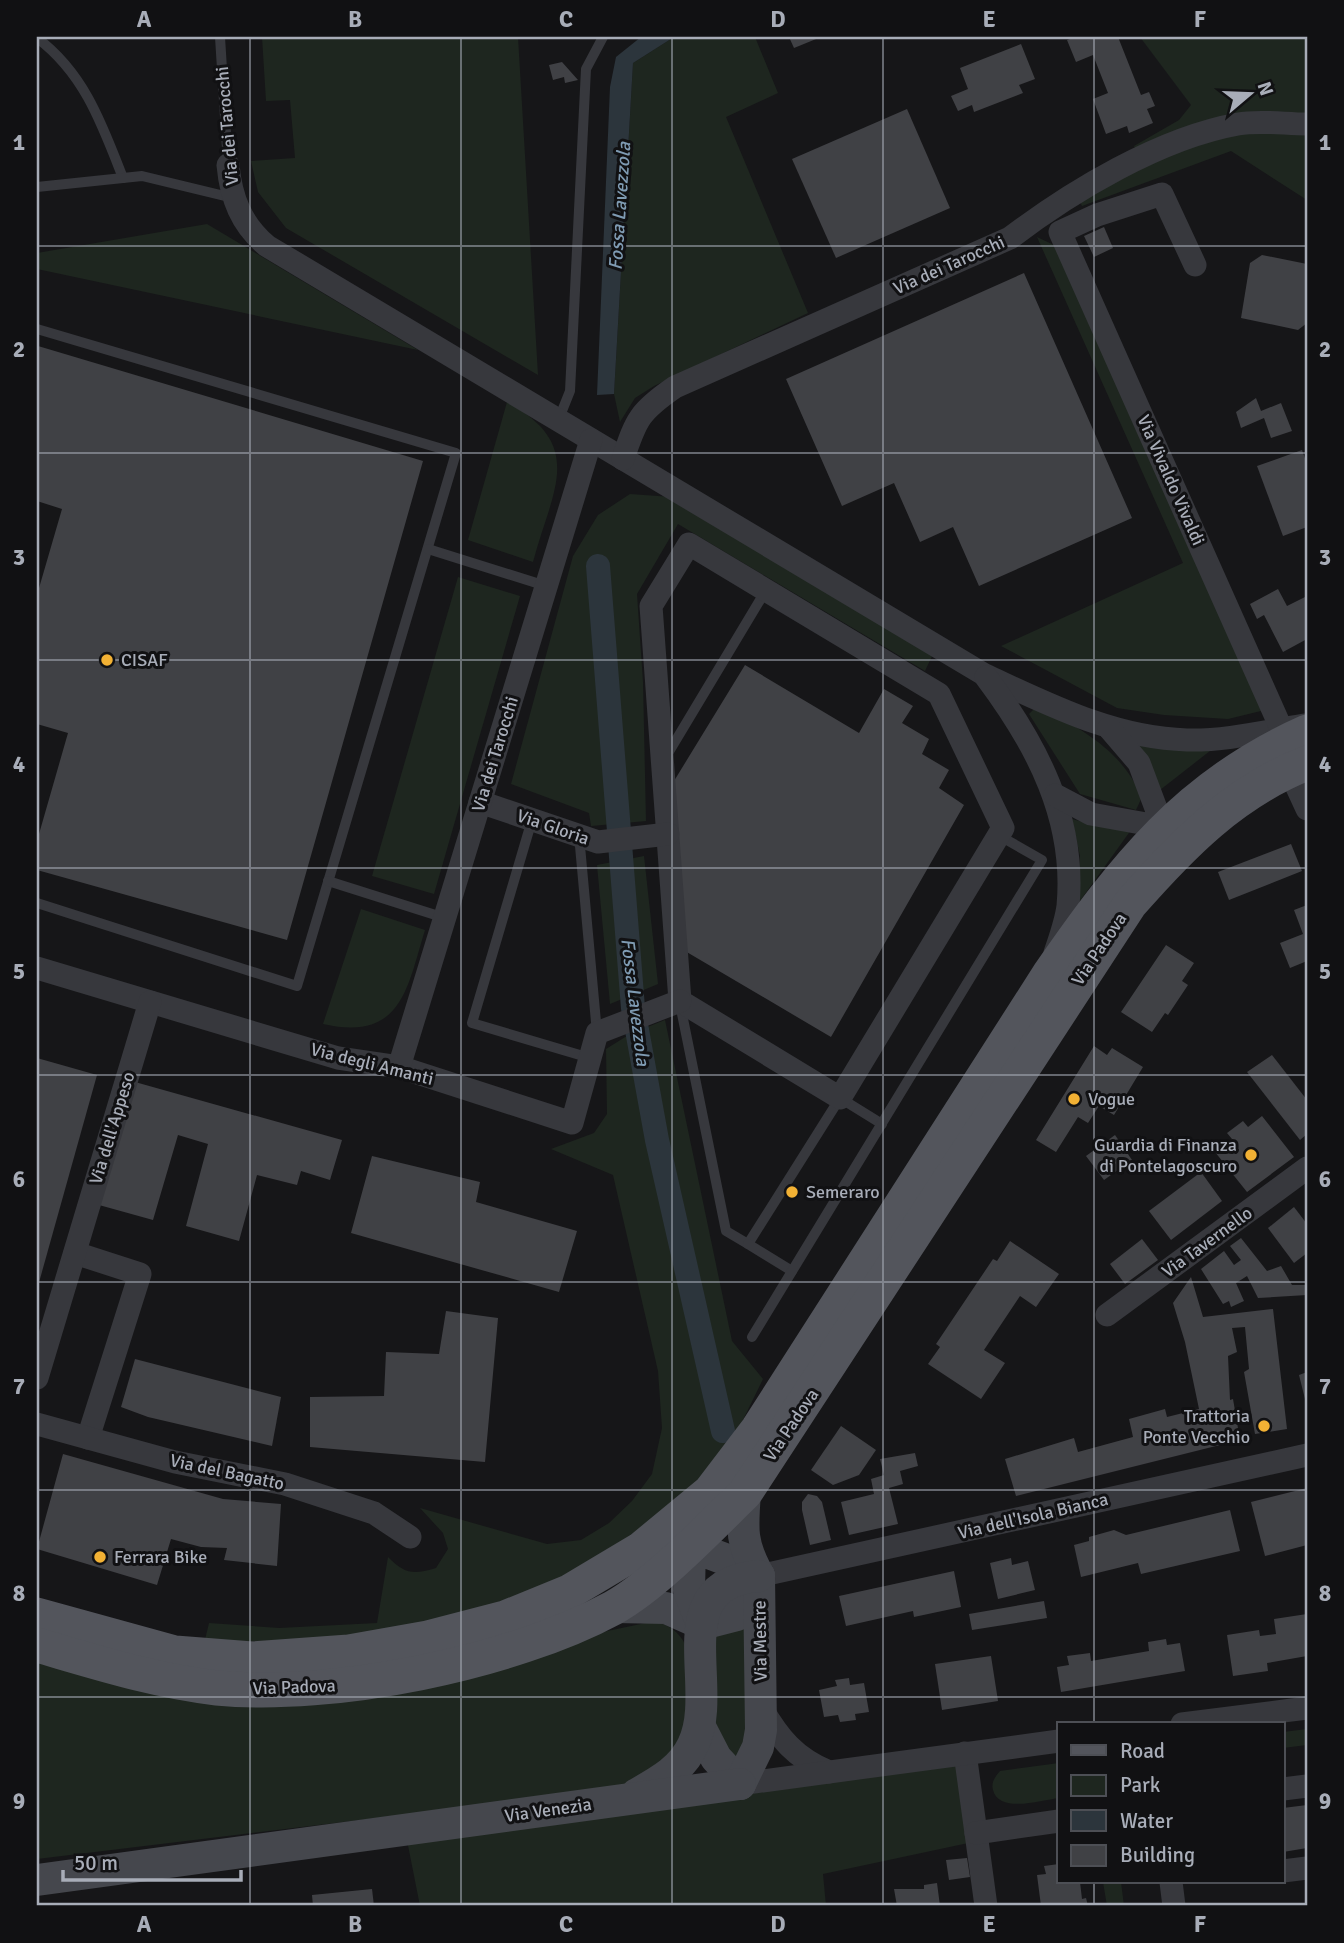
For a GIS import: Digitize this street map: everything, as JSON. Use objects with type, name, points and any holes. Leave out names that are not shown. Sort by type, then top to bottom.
[{"type":"main road","name":"Via Padova","points":[[37,1645],[173,1667],[349,1652],[428,1638],[505,1619],[569,1592],[681,1534],[745,1493],[841,1325],[933,1182],[1050,973],[1095,908],[1173,836],[1230,773],[1296,743]]},
{"type":"main road","name":"Via Padova","points":[[933,1182],[1036,1044],[1173,836]]},
{"type":"main road","name":"Via Padova","points":[[37,1615],[173,1667],[219,1688],[292,1690],[368,1682],[443,1667],[550,1636],[615,1607],[681,1534],[758,1429],[841,1325]]},
{"type":"street","name":"Via dei Tarocchi","points":[[623,459],[635,421],[652,402],[675,387],[1010,238],[1050,208],[1160,149],[1240,123],[1307,124]]},
{"type":"street","name":"Via dei Tarocchi","points":[[228,165],[233,198],[246,224],[267,246],[985,675],[1110,728],[1187,740],[1296,743]]},
{"type":"street","points":[[1060,232],[1097,215],[1162,194],[1195,265]]},
{"type":"street","name":"Via Vivaldo Vivaldi","points":[[1050,208],[1296,743],[1307,809]]},
{"type":"street","name":"Via dei Tarocchi","points":[[399,1067],[591,440]]},
{"type":"street","points":[[689,544],[939,694],[1003,828],[840,1098],[680,1001],[651,606],[689,544]]},
{"type":"street","points":[[939,694],[959,659]]},
{"type":"street","name":"Via dei Tarocchi","points":[[985,675],[1031,743],[1055,795],[1069,860],[1068,896],[1050,973]]},
{"type":"street","name":"Via dei Tarocchi","points":[[1110,728],[1139,763],[1173,836]]},
{"type":"street","points":[[1055,795],[1091,814],[1173,836]]},
{"type":"street","name":"Via Gloria","points":[[480,802],[588,839],[638,838],[668,834]]},
{"type":"street","name":"Via degli Amanti","points":[[37,968],[338,1058],[399,1067],[572,1123],[597,1033]]},
{"type":"street","points":[[597,1033],[680,1001]]},
{"type":"street","name":"Via dell'Appeso","points":[[37,1378],[150,1002]]},
{"type":"street","name":"Via Tavernello","points":[[1107,1315],[1307,1168]]},
{"type":"street","points":[[75,1253],[140,1274],[88,1438]]},
{"type":"street","name":"Via del Bagatto","points":[[37,1424],[175,1462],[285,1484],[374,1513],[410,1537]]},
{"type":"street","name":"Via dell'Isola Bianca","points":[[760,1576],[1307,1455]]},
{"type":"street","name":"Via Mestre","points":[[700,1727],[716,1758],[740,1784],[758,1746],[761,1707],[760,1576],[747,1555],[742,1536],[745,1493]]},
{"type":"street","name":"Via Mestre","points":[[681,1534],[760,1576]]},
{"type":"street","name":"Via Mestre","points":[[681,1534],[689,1591],[702,1624]]},
{"type":"street","name":"Via Mestre","points":[[628,1799],[675,1770],[693,1746],[700,1727],[702,1624],[713,1592],[738,1578],[760,1576]]},
{"type":"street","points":[[615,1607],[666,1608],[702,1624]]},
{"type":"street","name":"Via Mestre","points":[[761,1707],[781,1741],[795,1754],[829,1772]]},
{"type":"street","points":[[1197,1722],[1307,1707]]},
{"type":"street","name":"Via Venezia","points":[[37,1880],[1057,1741]]},
{"type":"street","points":[[965,1753],[986,1906]]},
{"type":"street","points":[[1284,1790],[1307,1786]]},
{"type":"street","points":[[976,1833],[1057,1821]]},
{"type":"street","points":[[1284,1871],[1307,1868]]},
{"type":"street","points":[[1171,1884],[1174,1906]]},
{"type":"lane","name":"Via dei Tarocchi","points":[[220,37],[228,165]]},
{"type":"lane","points":[[558,421],[570,391],[586,69],[603,37]]},
{"type":"lane","points":[[37,38],[67,64],[80,81],[123,178]]},
{"type":"lane","points":[[37,187],[159,177],[233,198]]},
{"type":"lane","points":[[37,329],[456,453],[297,986],[37,903]]},
{"type":"lane","points":[[428,549],[546,586]]},
{"type":"lane","points":[[663,762],[766,590]]},
{"type":"lane","points":[[532,820],[472,1023],[590,1058]]},
{"type":"lane","points":[[752,1337],[1042,860],[998,835]]},
{"type":"lane","points":[[588,839],[597,1033]]},
{"type":"lane","points":[[328,881],[445,918]]},
{"type":"lane","points":[[680,1001],[726,1231],[792,1271]]},
{"type":"lane","points":[[748,1244],[840,1098],[882,1124]]},
{"type":"green space","points":[[262,37],[518,37],[538,375],[286,228],[258,192],[251,161],[295,158],[290,100],[266,101]]},
{"type":"green space","points":[[674,37],[755,37],[778,93],[726,117],[808,313],[654,386],[635,398],[620,422],[614,394],[633,63]]},
{"type":"green space","points":[[1140,37],[1307,37],[1307,200],[1231,151],[1082,206],[1079,200],[1144,167],[1134,146],[1179,120],[1191,105]]},
{"type":"green space","points":[[207,224],[418,350],[37,269],[37,253]]},
{"type":"green space","points":[[1037,237],[1060,248],[1265,710],[1228,719],[1164,715],[1117,708],[1001,646],[1183,563]]},
{"type":"green space","points":[[507,402],[532,419],[547,435],[555,453],[557,472],[554,491],[533,562],[468,540]]},
{"type":"green space","points":[[630,494],[672,497],[933,654],[925,671],[678,524],[637,594],[643,682],[646,821],[591,826],[589,813],[511,784],[573,556],[598,515]]},
{"type":"green space","points":[[458,577],[520,596],[434,894],[372,876]]},
{"type":"green space","points":[[1039,704],[1099,743],[1123,765],[1142,797],[1136,810],[1080,794],[1029,714]]},
{"type":"green space","points":[[1133,743],[1215,747],[1160,790]]},
{"type":"green space","points":[[1072,819],[1098,826],[1131,830],[1077,905],[1080,856]]},
{"type":"green space","points":[[644,856],[658,984],[610,1004],[597,865]]},
{"type":"green space","points":[[361,909],[425,930],[413,972],[397,1006],[385,1017],[370,1025],[349,1028],[323,1024]]},
{"type":"green space","points":[[665,1020],[732,1341],[763,1379],[740,1426],[716,1461],[674,1505],[555,1588],[402,1634],[204,1644],[209,1623],[279,1628],[377,1623],[388,1557],[405,1570],[421,1572],[436,1568],[448,1549],[443,1533],[420,1508],[547,1544],[581,1540],[609,1523],[632,1501],[652,1474],[662,1428],[658,1371],[613,1175],[551,1149],[594,1133],[607,1114],[606,1049],[630,1034]]},
{"type":"green space","points":[[754,1613],[753,1737],[737,1773],[709,1722],[712,1629]]},
{"type":"green space","points":[[655,1621],[670,1628],[681,1638],[688,1650],[692,1664],[694,1729],[641,1781],[961,1762],[973,1842],[823,1874],[826,1906],[420,1906],[402,1815],[37,1859],[37,1657],[598,1633]]},
{"type":"green space","points":[[1307,1729],[1307,1745],[1284,1748],[1284,1732]]},
{"type":"green space","points":[[1057,1763],[1057,1798],[1022,1804],[1003,1802],[993,1790],[993,1782],[1000,1771]]},
{"type":"green space","points":[[1103,1884],[1121,1884],[1124,1906],[1107,1906]]},
{"type":"water","points":[[641,37],[674,37],[633,63],[614,394],[597,395],[610,87],[616,57]]},
{"type":"building","points":[[789,37],[821,37],[794,48]]},
{"type":"building","points":[[1076,37],[1118,37],[1141,95],[1149,92],[1155,106],[1147,109],[1153,123],[1129,133],[1127,126],[1106,134],[1093,99],[1108,93],[1093,55],[1076,62],[1067,40]]},
{"type":"building","points":[[1021,44],[1035,79],[1019,85],[1023,93],[974,112],[972,105],[958,111],[951,96],[968,89],[960,68]]},
{"type":"building","points":[[562,62],[578,80],[565,83],[564,77],[553,80],[549,65]]},
{"type":"building","points":[[907,109],[950,208],[836,258],[792,159]]},
{"type":"building","points":[[1104,227],[1113,248],[1094,257],[1084,236]]},
{"type":"building","points":[[1262,255],[1307,264],[1307,323],[1298,330],[1241,318],[1250,263]]},
{"type":"building","points":[[1024,273],[1132,518],[979,586],[953,527],[920,542],[894,483],[842,506],[786,379]]},
{"type":"building","points":[[38,346],[423,461],[287,940],[37,870],[37,841],[68,733],[37,724],[37,595],[62,509],[37,501]]},
{"type":"building","points":[[1256,398],[1261,411],[1281,403],[1292,431],[1271,438],[1264,418],[1241,428],[1236,412]]},
{"type":"building","points":[[1302,450],[1307,464],[1307,527],[1283,536],[1257,466]]},
{"type":"building","points":[[1278,589],[1287,606],[1307,596],[1307,639],[1283,652],[1264,615],[1257,619],[1250,604]]},
{"type":"building","points":[[745,665],[859,733],[884,689],[913,706],[902,723],[929,739],[922,754],[949,770],[939,788],[964,805],[831,1037],[685,951],[674,781]]},
{"type":"building","points":[[1291,844],[1302,871],[1229,900],[1218,872]]},
{"type":"building","points":[[1307,905],[1307,961],[1290,968],[1280,943],[1303,934],[1294,910]]},
{"type":"building","points":[[1166,945],[1194,963],[1182,981],[1188,985],[1168,1015],[1165,1013],[1152,1032],[1121,1012]]},
{"type":"building","points":[[1094,1046],[1107,1055],[1112,1048],[1143,1067],[1114,1115],[1099,1106],[1088,1123],[1078,1117],[1056,1152],[1036,1140]]},
{"type":"building","points":[[1272,1055],[1307,1100],[1307,1134],[1300,1140],[1247,1072]]},
{"type":"building","points":[[37,1058],[97,1075],[38,1286],[37,1286]]},
{"type":"building","points":[[135,1082],[342,1140],[330,1180],[301,1171],[297,1185],[257,1175],[239,1241],[186,1226],[208,1144],[178,1135],[153,1220],[99,1205]]},
{"type":"building","points":[[1262,1116],[1294,1157],[1247,1192],[1215,1152],[1232,1139],[1227,1133],[1243,1121],[1248,1127]]},
{"type":"building","points":[[1115,1135],[1132,1160],[1104,1180],[1086,1156]]},
{"type":"building","points":[[372,1156],[480,1182],[476,1202],[577,1231],[559,1292],[351,1233]]},
{"type":"building","points":[[1201,1172],[1222,1201],[1171,1240],[1149,1211]]},
{"type":"building","points":[[1294,1207],[1307,1224],[1307,1253],[1294,1263],[1268,1228]]},
{"type":"building","points":[[1241,1238],[1267,1271],[1281,1266],[1292,1285],[1307,1285],[1307,1295],[1258,1298],[1247,1276],[1236,1283],[1244,1301],[1231,1307],[1229,1301],[1223,1304],[1201,1269],[1224,1251],[1234,1265],[1241,1260],[1230,1246]]},
{"type":"building","points":[[1142,1239],[1158,1260],[1125,1284],[1110,1264]]},
{"type":"building","points":[[1010,1241],[1059,1274],[1036,1307],[1020,1296],[984,1350],[1005,1363],[981,1399],[928,1364],[940,1347],[936,1344],[993,1259],[997,1261]]},
{"type":"building","points":[[1191,1277],[1203,1317],[1273,1309],[1287,1429],[1255,1434],[1244,1372],[1249,1369],[1245,1327],[1232,1328],[1237,1352],[1228,1356],[1230,1400],[1233,1399],[1240,1440],[1016,1496],[1005,1459],[1074,1438],[1078,1452],[1133,1437],[1129,1419],[1165,1409],[1167,1417],[1199,1409],[1185,1342],[1173,1303]]},
{"type":"building","points":[[446,1311],[498,1318],[485,1462],[310,1447],[310,1397],[384,1396],[386,1352],[439,1354]]},
{"type":"building","points":[[135,1359],[281,1397],[272,1446],[148,1417],[121,1407]]},
{"type":"building","points":[[1307,1372],[1307,1403],[1306,1403],[1299,1375]]},
{"type":"building","points":[[841,1426],[876,1450],[859,1475],[833,1485],[811,1470]]},
{"type":"building","points":[[915,1453],[918,1466],[900,1471],[903,1484],[889,1488],[898,1524],[849,1535],[841,1502],[874,1494],[871,1479],[884,1475],[880,1459]]},
{"type":"building","points":[[63,1454],[223,1499],[281,1504],[277,1566],[224,1560],[227,1548],[201,1547],[171,1539],[157,1585],[37,1549]]},
{"type":"building","points":[[1307,1488],[1307,1545],[1265,1556],[1251,1502]]},
{"type":"building","points":[[808,1494],[817,1496],[822,1502],[831,1540],[810,1545],[802,1510],[802,1502]]},
{"type":"building","points":[[1230,1510],[1240,1551],[1141,1574],[1138,1563],[1081,1577],[1074,1545],[1089,1541],[1089,1537],[1114,1530],[1126,1535]]},
{"type":"building","points":[[1011,1558],[1012,1565],[1028,1561],[1035,1590],[998,1599],[990,1563]]},
{"type":"building","points":[[954,1571],[961,1607],[914,1617],[913,1611],[846,1626],[839,1596]]},
{"type":"building","points":[[1044,1601],[1047,1618],[972,1630],[969,1614]]},
{"type":"building","points":[[1307,1614],[1307,1656],[1267,1663],[1268,1671],[1233,1676],[1227,1635],[1259,1630],[1260,1636],[1276,1634],[1274,1619]]},
{"type":"building","points":[[1166,1639],[1167,1645],[1180,1643],[1185,1671],[1061,1692],[1057,1667],[1069,1665],[1067,1656],[1090,1653],[1091,1661],[1149,1651],[1148,1642]]},
{"type":"building","points":[[991,1656],[998,1701],[942,1710],[935,1664]]},
{"type":"building","points":[[849,1678],[850,1685],[864,1683],[869,1712],[855,1714],[856,1720],[840,1722],[838,1715],[824,1717],[819,1690],[837,1686],[835,1680]]},
{"type":"building","points":[[1307,1805],[1307,1848],[1284,1852],[1284,1808]]},
{"type":"building","points":[[967,1858],[970,1877],[949,1880],[946,1860]]},
{"type":"building","points":[[1057,1864],[1057,1884],[1080,1884],[1082,1899],[1086,1898],[1088,1906],[1041,1906],[1037,1875],[1046,1874],[1044,1866]]},
{"type":"building","points":[[937,1883],[940,1906],[897,1906],[894,1889],[924,1889],[924,1885]]},
{"type":"building","points":[[372,1889],[374,1906],[313,1906],[312,1895]]},
{"type":"waterway","name":"Fossa Lavezzola","points":[[598,566],[633,1008],[657,1140],[723,1431]]},
{"type":"place","name":"CISAF","points":[[107,660]]},
{"type":"place","name":"Vogue","points":[[1074,1099]]},
{"type":"place","name":"Guardia di Finanza di Pontelagoscuro","points":[[1251,1155]]},
{"type":"place","name":"Semeraro","points":[[792,1192]]},
{"type":"place","name":"Trattoria Ponte Vecchio","points":[[1264,1426]]},
{"type":"place","name":"Ferrara Bike","points":[[100,1557]]}]
